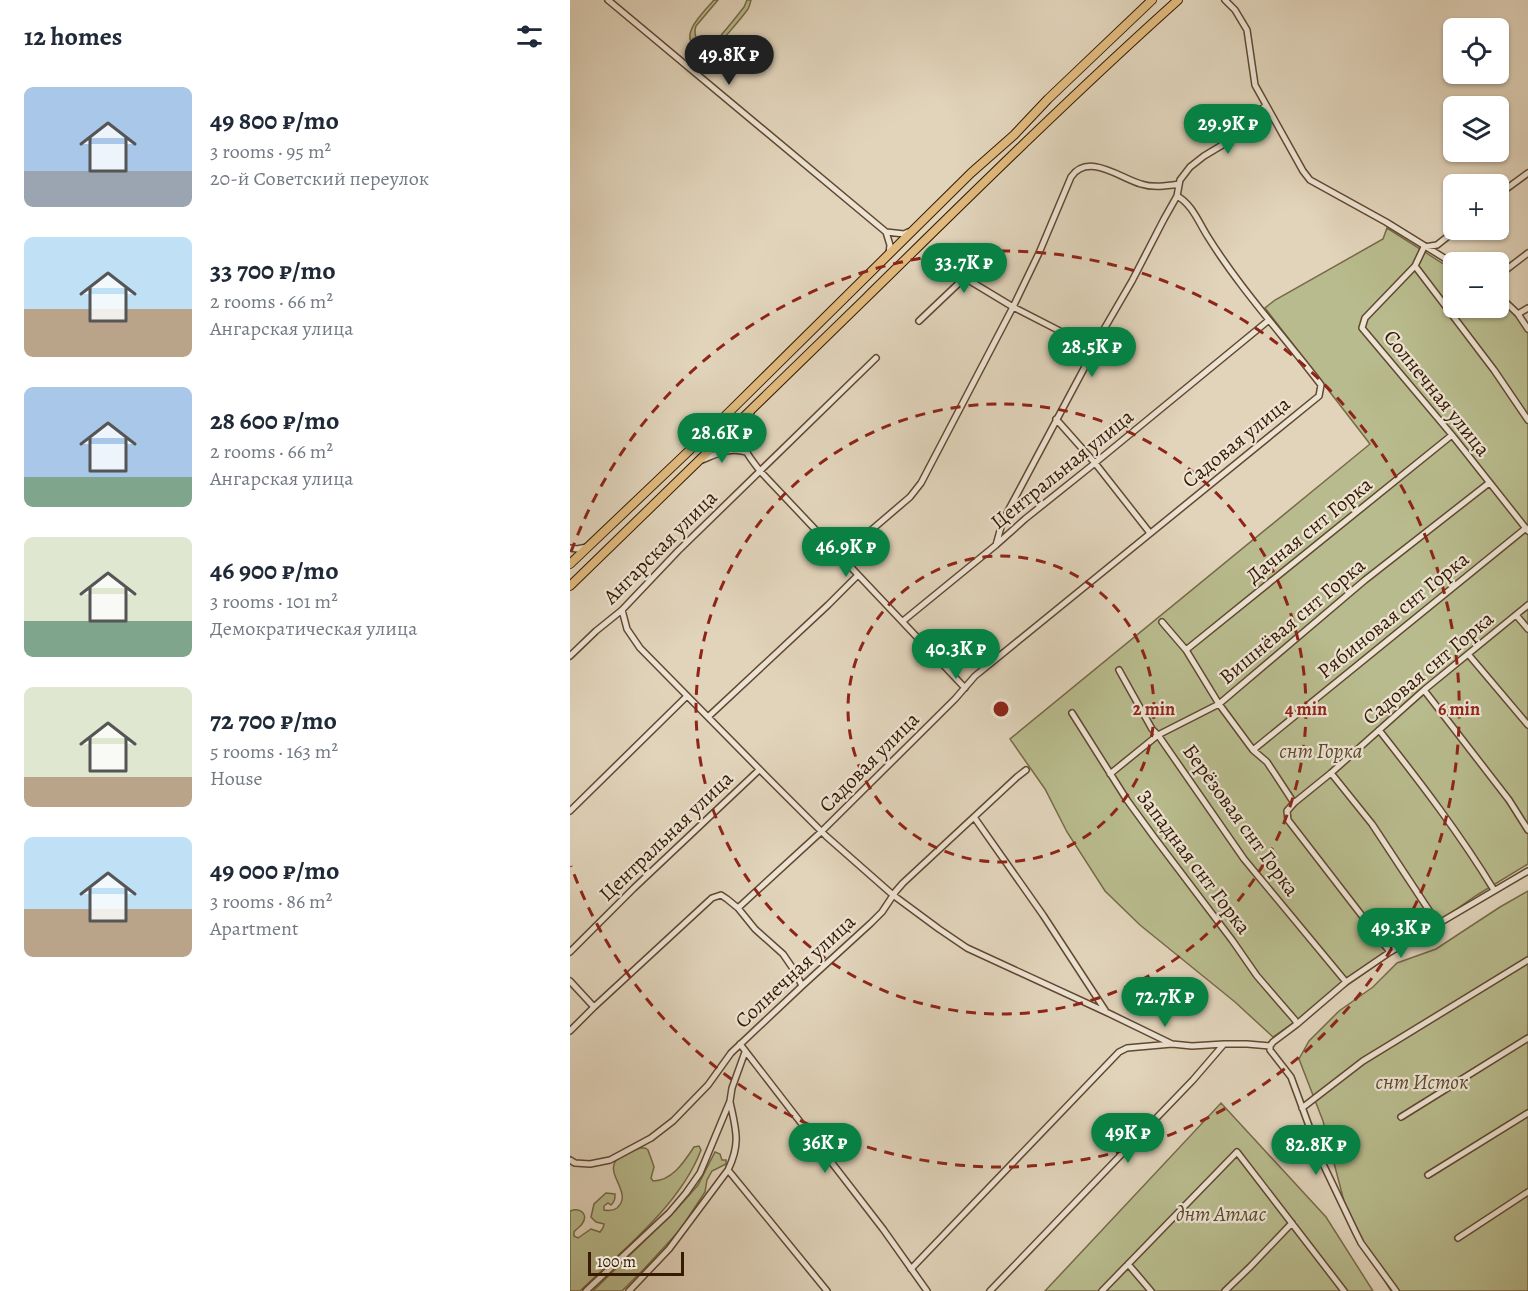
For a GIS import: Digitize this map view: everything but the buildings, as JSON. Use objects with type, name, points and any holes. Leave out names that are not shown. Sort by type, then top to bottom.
[{"type":"main road","points":[[570,564],[715,426],[971,173],[1014,135],[1151,0]]},
{"type":"main road","points":[[570,586],[992,175],[1138,35],[1178,0]]},
{"type":"street","points":[[608,0],[886,232],[890,245],[889,255]]},
{"type":"street","points":[[1225,0],[1235,10],[1247,30],[1256,85],[1310,180],[1386,222],[1443,258]]},
{"type":"street","points":[[996,545],[1008,511],[1093,348],[1173,205],[1182,177],[1190,167],[1203,156],[1224,144],[1266,105]]},
{"type":"street","points":[[841,556],[910,497],[921,483],[1013,307],[1071,177],[1077,170],[1085,166],[1093,166],[1145,185],[1179,184]]},
{"type":"street","points":[[1509,187],[1528,172]]},
{"type":"street","name":"Садовая улица","points":[[738,908],[822,831],[981,671],[1320,395],[1321,385],[1255,304],[1187,203],[1177,196]]},
{"type":"street","points":[[886,232],[904,234],[912,231]]},
{"type":"street","points":[[1424,247],[1437,245],[1443,240]]},
{"type":"street","name":"Солнечная улица","points":[[1424,247],[1415,267],[1365,318],[1362,328],[1452,435],[1527,530]]},
{"type":"street","points":[[1509,268],[1528,253]]},
{"type":"street","points":[[1415,267],[1528,420]]},
{"type":"street","points":[[920,321],[958,283],[970,282],[1093,348]]},
{"type":"street","points":[[1509,305],[1528,329]]},
{"type":"street","points":[[1518,314],[1528,308]]},
{"type":"street","name":"Центральная улица","points":[[903,621],[1269,320]]},
{"type":"street","name":"Ангарская улица","points":[[570,656],[622,610],[678,551],[876,358]]},
{"type":"street","points":[[752,409],[743,437],[743,445],[760,471],[965,688]]},
{"type":"street","points":[[1056,419],[1095,463],[1150,533]]},
{"type":"street","name":"Дачная снт Горка","points":[[1186,650],[1452,435]]},
{"type":"street","points":[[699,461],[727,450],[746,452]]},
{"type":"street","name":"Вишнёвая снт Горка","points":[[1110,774],[1158,735],[1219,704],[1365,580],[1489,483]]},
{"type":"street","name":"Рябиновая снт Горка","points":[[1253,750],[1527,530]]},
{"type":"street","points":[[570,548],[578,549],[589,546]]},
{"type":"street","points":[[708,717],[858,575]]},
{"type":"street","name":"Садовая снт Горка","points":[[1294,803],[1424,690],[1528,605]]},
{"type":"street","points":[[622,610],[630,636],[647,655],[759,770],[893,895],[967,948],[1172,1044]]},
{"type":"street","points":[[1516,615],[1528,629]]},
{"type":"street","points":[[1162,622],[1186,650],[1219,704],[1253,750],[1267,762],[1294,803],[1287,811],[1288,820],[1390,952]]},
{"type":"street","points":[[1468,654],[1528,725]]},
{"type":"street","name":"Берёзовая снт Горка","points":[[1119,670],[1152,729],[1244,859],[1346,982]]},
{"type":"street","points":[[1424,690],[1509,800],[1528,830]]},
{"type":"street","points":[[570,811],[687,696]]},
{"type":"street","name":"Западная снт Горка","points":[[1072,713],[1110,774],[1154,837],[1257,976],[1297,1024]]},
{"type":"street","points":[[1379,730],[1436,803],[1494,890]]},
{"type":"street","name":"Центральная улица","points":[[570,952],[759,770]]},
{"type":"street","name":"Солнечная улица","points":[[570,1160],[575,1164],[590,1164],[610,1160],[651,1138],[673,1121],[694,1100],[740,1044],[882,912],[903,883],[1026,770]]},
{"type":"street","points":[[1331,773],[1372,824],[1438,924]]},
{"type":"street","points":[[974,817],[1043,915],[1106,1012]]},
{"type":"street","points":[[1270,1046],[1346,982],[1390,952],[1528,871]]},
{"type":"street","points":[[570,1031],[712,898],[721,895],[738,908],[762,936],[783,954],[802,986]]},
{"type":"street","points":[[1302,1108],[1363,1061],[1528,960]]},
{"type":"street","points":[[570,981],[594,1007]]},
{"type":"street","points":[[1401,1117],[1528,1038]]},
{"type":"street","points":[[740,1044],[883,1229],[927,1291]]},
{"type":"street","points":[[911,1269],[1119,1052],[1127,1048],[1172,1044],[1270,1046]]},
{"type":"street","points":[[990,1291],[1185,1089],[1224,1044]]},
{"type":"street","points":[[1270,1046],[1270,1050],[1291,1077],[1323,1164],[1361,1243],[1396,1291]]},
{"type":"street","points":[[586,1291],[669,1213],[700,1173],[730,1101],[732,1088],[745,1052]]},
{"type":"street","points":[[629,1291],[669,1249],[728,1170],[737,1144],[730,1101]]},
{"type":"street","points":[[1428,1175],[1528,1113]]},
{"type":"street","points":[[1102,1291],[1237,1152],[1342,1290]]},
{"type":"street","points":[[728,1170],[827,1291]]},
{"type":"street","points":[[1458,1238],[1528,1191]]},
{"type":"street","points":[[1225,1291],[1292,1223]]},
{"type":"street","points":[[1128,1264],[1151,1291]]},
{"type":"green space","points":[[714,0],[718,0],[695,30],[698,43],[705,47],[716,42],[747,0],[751,0],[748,9],[720,42],[712,50],[703,50],[693,44],[690,38],[691,32],[699,17]]},
{"type":"green space","name":"снт Горка","points":[[1387,228],[1443,264],[1443,318],[1509,318],[1509,305],[1518,310],[1528,324],[1528,864],[1477,895],[1273,1037],[1235,1002],[1140,925],[1105,891],[1067,832],[1045,789],[1010,739],[1370,444],[1265,308],[1275,300],[1383,239]]},
{"type":"green space","name":"снт Исток","points":[[1528,891],[1528,1291],[1391,1291],[1350,1224],[1323,1121],[1299,1059],[1309,1041],[1339,1011],[1373,987],[1397,963],[1436,949]]},
{"type":"green space","name":"днт Атлас","points":[[1221,1103],[1326,1217],[1373,1291],[1045,1291]]},
{"type":"green space","points":[[699,1146],[701,1150],[692,1170],[680,1189],[649,1226],[580,1291],[570,1291],[570,1211],[580,1211],[584,1214],[584,1220],[574,1232],[574,1236],[578,1238],[591,1229],[600,1232],[604,1224],[596,1222],[591,1217],[594,1204],[606,1193],[615,1194],[615,1199],[611,1205],[608,1203],[604,1206],[604,1210],[614,1210],[621,1203],[621,1191],[613,1167],[617,1160],[630,1152],[645,1148],[648,1150],[654,1167],[651,1178],[653,1181],[660,1180],[672,1174],[694,1147]]},
{"type":"green space","points":[[715,1152],[720,1154],[722,1160],[726,1160],[726,1164],[712,1171],[707,1180],[705,1192],[680,1230],[622,1291],[593,1291],[676,1210],[698,1185]]}]
